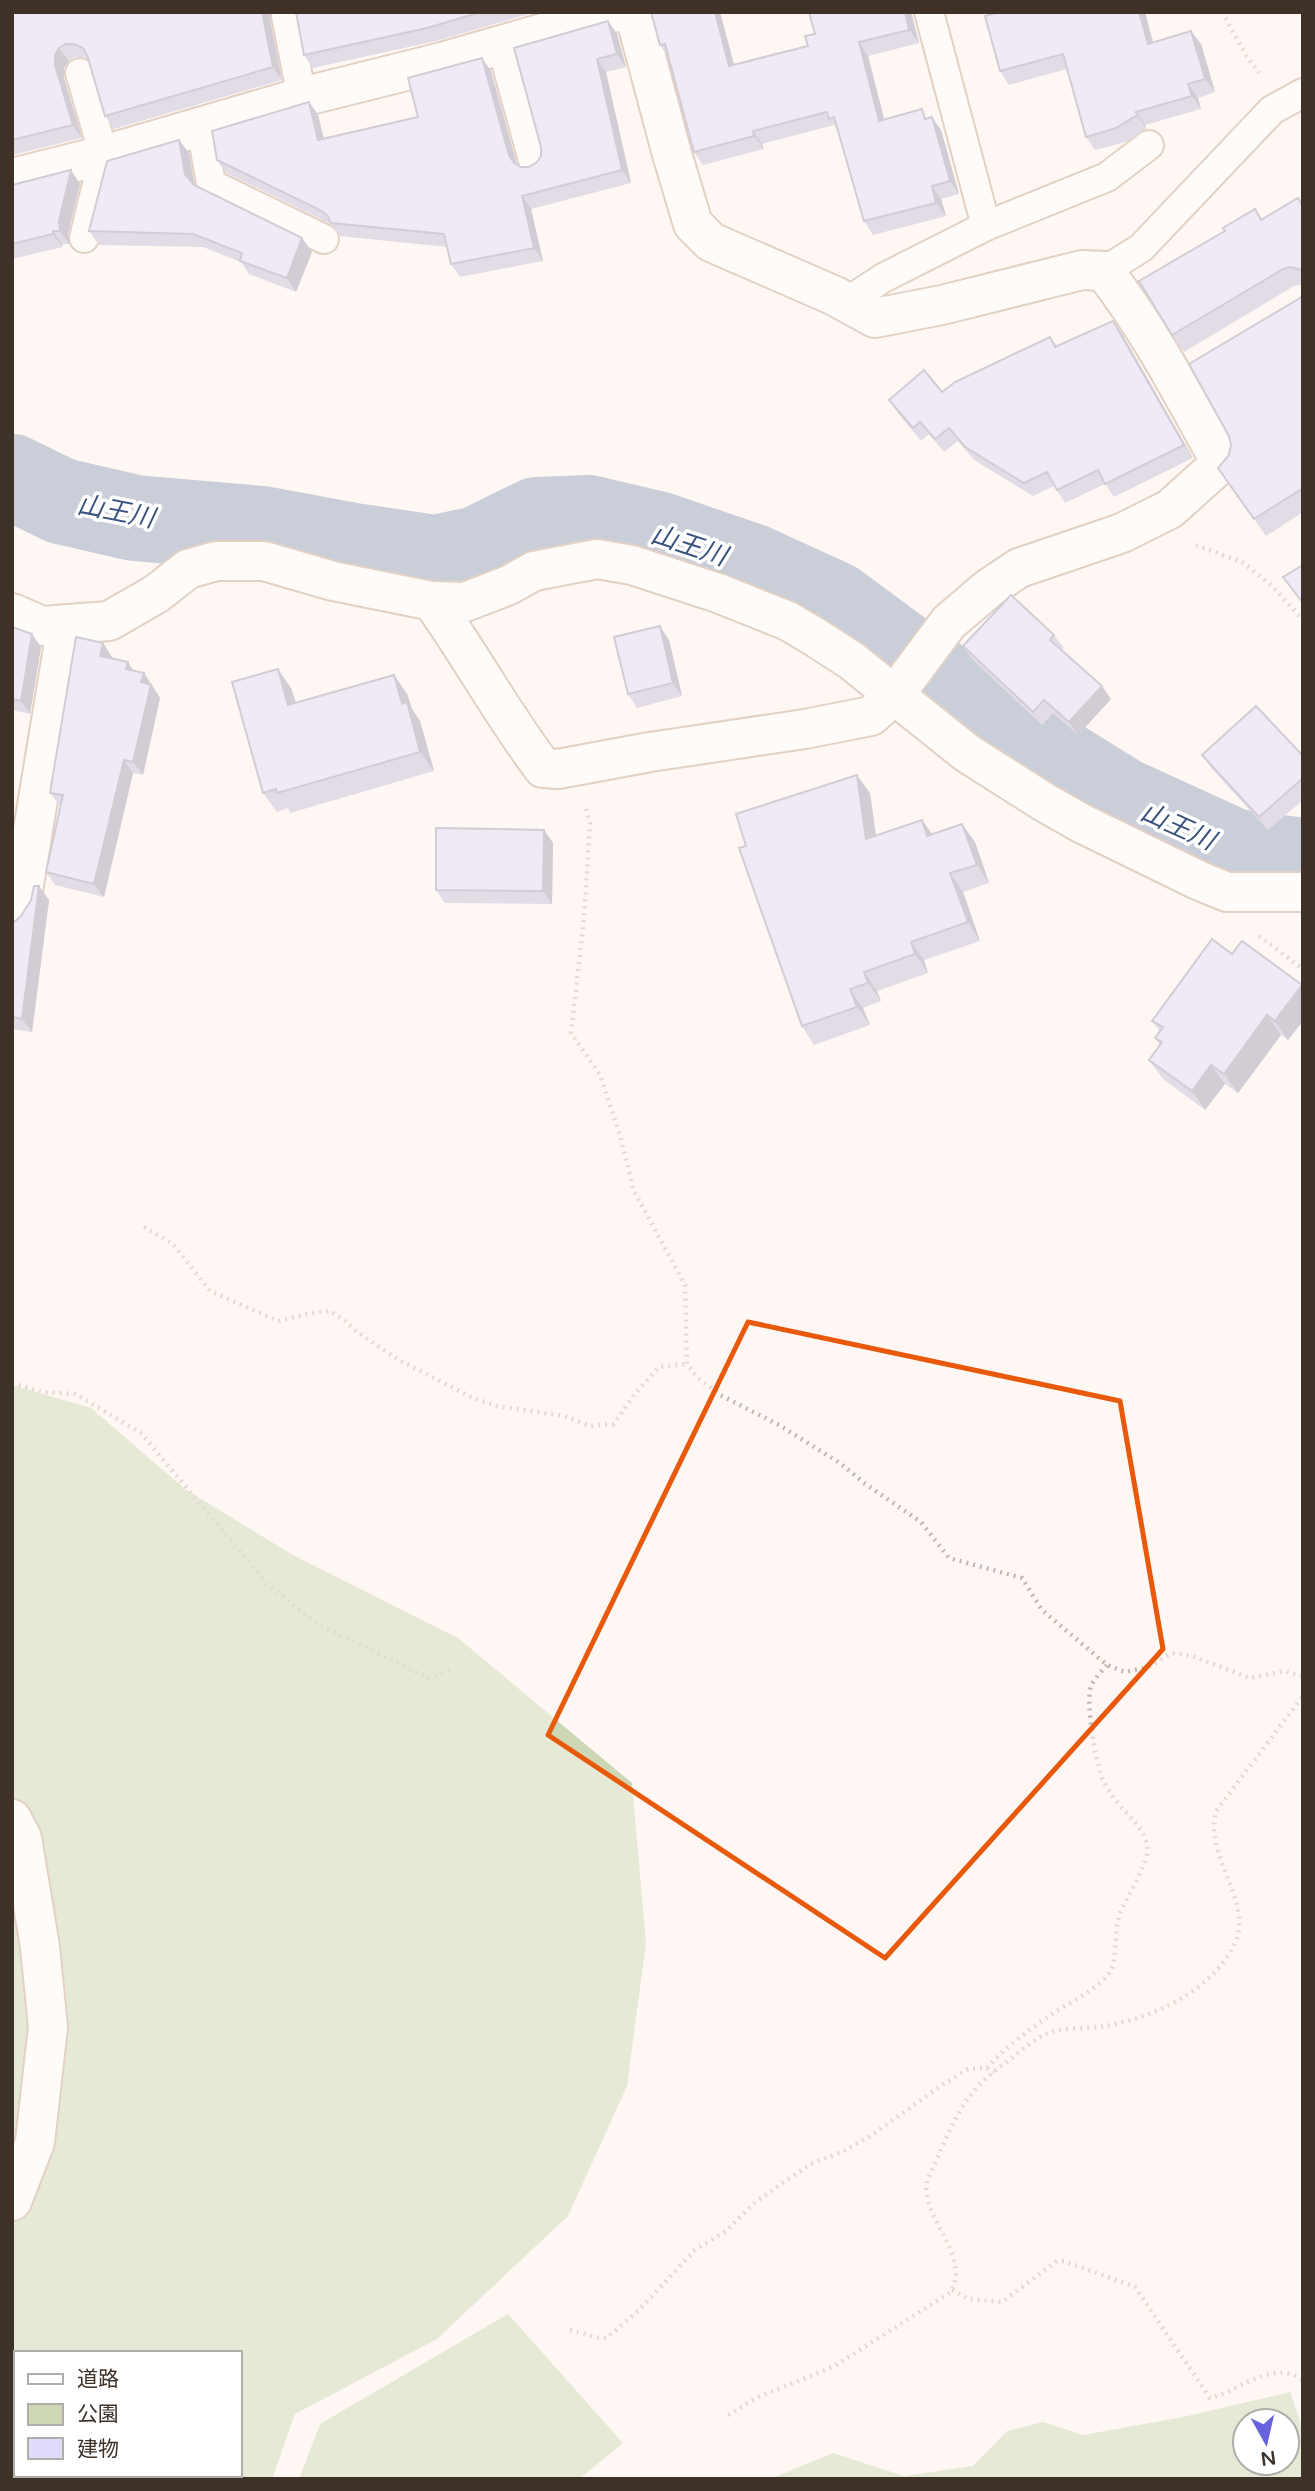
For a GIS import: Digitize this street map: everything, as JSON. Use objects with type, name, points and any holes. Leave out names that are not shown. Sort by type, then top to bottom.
[{"type":"street","points":[[12,178],[104,155],[302,97],[442,62],[616,12]]},
{"type":"street","points":[[432,601],[483,675],[516,732],[543,768],[558,769],[805,729],[871,716],[895,695],[949,622],[989,588],[1020,568],[1080,549],[1170,509],[1221,463],[1185,371],[1104,271],[1082,270],[942,305],[874,318],[847,302],[711,242],[693,224],[671,153],[635,12]]},
{"type":"street","points":[[12,613],[42,625],[109,621],[156,594],[188,569],[216,561],[264,561],[333,581],[432,601],[465,602],[534,572],[562,564],[597,559],[632,565],[718,593],[788,621],[852,662],[967,753],[1044,803],[1188,875],[1227,892],[1303,892]]},
{"type":"street","points":[[12,918],[21,903],[67,624]]},
{"type":"street","points":[[12,1819],[22,1838],[40,1947],[48,2027],[35,2142],[12,2201]]},
{"type":"lane","points":[[929,12],[986,226]]},
{"type":"lane","points":[[286,16],[302,97]]},
{"type":"lane","points":[[501,44],[534,164]]},
{"type":"lane","points":[[80,73],[104,155],[84,238]]},
{"type":"lane","points":[[1104,271],[1141,248],[1272,110],[1297,101]]},
{"type":"lane","points":[[201,126],[211,184],[324,239]]},
{"type":"lane","points":[[847,302],[883,278],[986,226],[1107,177],[1149,145]]},
{"type":"path","points":[[1222,12],[1245,55],[1297,101]]},
{"type":"path","points":[[1143,523],[1175,538],[1242,562],[1272,586],[1303,620]]},
{"type":"path","points":[[543,768],[548,782],[571,789],[583,803],[590,824],[583,932],[571,1033],[600,1075],[619,1132],[634,1191],[685,1285],[687,1364],[698,1378],[720,1395],[779,1425],[832,1458],[921,1522],[949,1558],[1022,1578],[1042,1610],[1107,1665],[1125,1672],[1149,1667],[1172,1653],[1192,1657],[1250,1678],[1286,1671],[1303,1676]]},
{"type":"path","points":[[144,1227],[173,1244],[210,1291],[278,1321],[330,1311],[397,1359],[471,1397],[496,1406],[565,1416],[590,1426],[614,1424],[633,1396],[659,1367],[687,1364]]},
{"type":"path","points":[[12,1382],[41,1392],[75,1394],[141,1433],[266,1583],[316,1623],[428,1678],[451,1670]]},
{"type":"path","points":[[986,2068],[1049,2016],[1102,1981],[1112,1970],[1118,1917],[1148,1857],[1147,1845],[1137,1823],[1115,1800],[1102,1779],[1095,1753],[1090,1717],[1090,1688],[1107,1665]]},
{"type":"path","points":[[728,2415],[756,2398],[834,2367],[916,2316],[952,2290],[957,2280],[954,2256],[925,2195],[927,2181],[967,2099],[994,2072],[1049,2032],[1126,2022],[1189,1994],[1217,1972],[1235,1943],[1240,1925],[1239,1912],[1215,1842],[1212,1825],[1216,1811],[1303,1696]]},
{"type":"path","points":[[570,2329],[607,2338],[640,2309],[695,2250],[726,2231],[764,2197],[811,2164],[844,2151],[872,2135],[968,2069],[986,2068],[994,2072]]},
{"type":"path","points":[[952,2290],[968,2299],[1002,2302],[1057,2261],[1064,2261],[1135,2287],[1210,2398],[1274,2372],[1296,2375],[1303,2381]]},
{"type":"highlighted area","points":[[748,1322],[1120,1401],[1163,1649],[885,1958],[548,1735]]},
{"type":"green space","points":[[12,1385],[91,1408],[185,1489],[293,1555],[458,1638],[632,1783],[646,1943],[627,2086],[568,2216],[437,2339],[295,2414],[272,2479],[12,2479]]},
{"type":"green space","points":[[508,2314],[623,2443],[579,2479],[299,2479],[320,2424]]},
{"type":"green space","points":[[1290,2392],[1295,2407],[1231,2407],[1231,2477],[1301,2477],[1301,2424],[1303,2479],[770,2479],[833,2453],[904,2476],[973,2466],[1007,2431],[1043,2422],[1083,2435],[1183,2417]]},
{"type":"building","points":[[12,12],[262,12],[273,67],[105,116],[87,55],[83,48],[66,44],[59,48],[55,55],[55,65],[73,125],[12,140]]},
{"type":"building","points":[[296,12],[481,12],[427,28],[304,55]]},
{"type":"building","points":[[651,12],[715,12],[729,66],[808,46],[805,36],[815,34],[809,12],[905,12],[909,30],[859,42],[879,121],[922,109],[925,119],[932,117],[950,181],[932,186],[936,203],[864,221],[834,117],[829,119],[827,112],[753,131],[754,136],[694,152],[665,44],[660,45]]},
{"type":"building","points":[[1000,12],[1139,12],[1148,44],[1191,31],[1205,79],[1188,84],[1192,96],[1136,112],[1137,115],[1116,128],[1086,137],[1063,54],[1000,71],[985,16]]},
{"type":"building","points":[[608,21],[617,54],[597,59],[622,170],[522,196],[534,248],[451,264],[444,234],[331,223],[322,211],[217,160],[212,131],[309,102],[318,140],[418,117],[408,78],[482,58],[509,155],[514,163],[529,167],[541,156],[541,147],[514,48]]},
{"type":"building","points":[[179,140],[185,174],[194,185],[302,238],[287,278],[240,261],[242,253],[193,234],[89,231],[107,161]]},
{"type":"building","points":[[71,170],[59,221],[60,231],[12,244],[12,185]]},
{"type":"building","points":[[1298,198],[1303,207],[1303,272],[1290,267],[1283,269],[1172,335],[1139,281],[1225,231],[1223,228],[1255,209],[1261,220]]},
{"type":"building","points":[[1303,295],[1303,488],[1254,519],[1218,468],[1229,455],[1229,436],[1189,364]]},
{"type":"building","points":[[1113,321],[1184,445],[1105,484],[1098,470],[1057,490],[1047,472],[1024,483],[965,447],[949,428],[935,439],[920,422],[913,428],[889,400],[924,370],[942,392],[955,382],[1050,337],[1055,347]]},
{"type":"building","points":[[1303,565],[1303,603],[1283,577]]},
{"type":"building","points":[[1011,595],[1054,635],[1050,640],[1102,686],[1069,722],[1044,700],[1033,712],[963,646]]},
{"type":"building","points":[[660,626],[673,683],[628,694],[614,637]]},
{"type":"building","points":[[12,627],[32,634],[21,701],[12,699]]},
{"type":"building","points":[[76,637],[103,643],[100,656],[128,662],[126,669],[144,673],[141,682],[151,685],[133,762],[124,760],[94,884],[46,872],[63,795],[50,793]]},
{"type":"building","points":[[278,669],[288,705],[394,675],[402,704],[407,702],[420,752],[277,793],[276,789],[263,793],[232,682]]},
{"type":"building","points":[[1256,706],[1303,756],[1303,778],[1259,817],[1202,755]]},
{"type":"building","points":[[857,775],[866,839],[922,820],[927,836],[962,824],[977,865],[950,873],[968,922],[911,942],[915,954],[864,972],[868,983],[850,989],[857,1007],[802,1026],[739,848],[746,846],[736,814]]},
{"type":"building","points":[[436,828],[544,830],[543,891],[436,890]]},
{"type":"building","points":[[34,886],[39,886],[22,1019],[12,1017],[12,924],[31,900]]},
{"type":"building","points":[[1212,939],[1232,954],[1242,941],[1302,985],[1275,1021],[1267,1015],[1224,1074],[1211,1065],[1192,1091],[1149,1060],[1162,1042],[1155,1038],[1163,1027],[1152,1021]]},
{"type":"waterway","name":"山王川","points":[[12,477],[61,501],[135,518],[262,529],[435,558],[478,549],[537,520],[589,518],[657,534],[753,567],[834,604],[945,686],[1121,800],[1235,852],[1303,861]]}]
